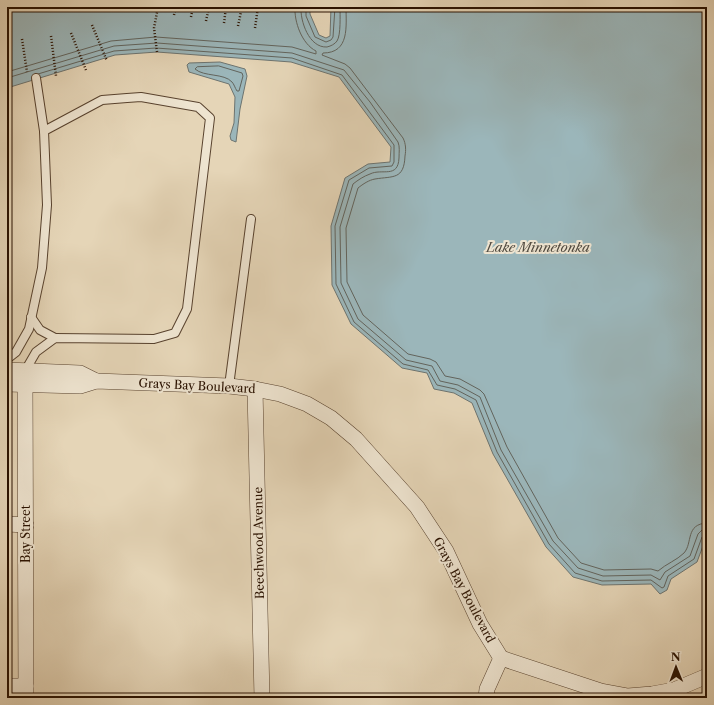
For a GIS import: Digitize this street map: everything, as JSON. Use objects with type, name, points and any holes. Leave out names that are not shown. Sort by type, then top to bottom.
[{"type":"street","name":"Grays Bay Boulevard","points":[[7,370],[25,378]]},
{"type":"street","name":"Grays Bay Boulevard","points":[[7,384],[25,378],[80,373],[96,381],[229,386],[256,389],[280,394],[307,404],[332,418],[356,439],[417,507],[446,551],[480,624],[501,658]]},
{"type":"street","name":"Bay Street","points":[[25,378],[26,692]]},
{"type":"street","name":"Beechwood Avenue","points":[[256,389],[262,698]]},
{"type":"street","points":[[7,524],[26,524]]},
{"type":"street","points":[[486,698],[487,689],[501,658],[601,691],[628,696],[674,690],[707,676]]},
{"type":"street","points":[[7,686],[26,692]]},
{"type":"lane","points":[[7,359],[16,352],[29,329],[42,268],[47,205],[44,131],[36,78]]},
{"type":"lane","points":[[32,317],[40,330],[55,338],[154,339],[175,333],[188,309],[210,118],[198,107],[141,97],[127,98],[102,100],[44,131]]},
{"type":"lane","points":[[229,386],[251,219]]},
{"type":"lane","points":[[25,378],[36,352],[55,338]]},
{"type":"path","points":[[157,52],[154,28],[158,7]]},
{"type":"path","points":[[174,15],[176,7]]},
{"type":"path","points":[[191,17],[193,7]]},
{"type":"path","points":[[206,21],[209,7]]},
{"type":"path","points":[[224,23],[226,7]]},
{"type":"path","points":[[233,7],[257,11]]},
{"type":"path","points":[[255,28],[258,7]]},
{"type":"path","points":[[238,26],[242,8]]},
{"type":"path","points":[[92,25],[107,61]]},
{"type":"path","points":[[71,33],[86,70]]},
{"type":"path","points":[[51,36],[56,76]]},
{"type":"path","points":[[22,39],[27,76]]},
{"type":"water","name":"Lake Minnetonka","points":[[7,7],[310,7],[310,14],[319,35],[326,38],[330,36],[331,7],[707,7],[707,535],[697,562],[671,579],[667,590],[660,594],[651,584],[602,585],[573,577],[546,547],[493,454],[472,403],[454,393],[434,389],[427,373],[402,368],[351,324],[332,285],[331,226],[345,178],[368,164],[390,162],[391,147],[339,77],[291,62],[157,52],[115,55],[7,88]]},
{"type":"water","points":[[220,62],[245,69],[247,76],[240,109],[236,142],[231,140],[230,136],[234,123],[235,97],[229,84],[189,72],[187,65],[189,63]]}]
